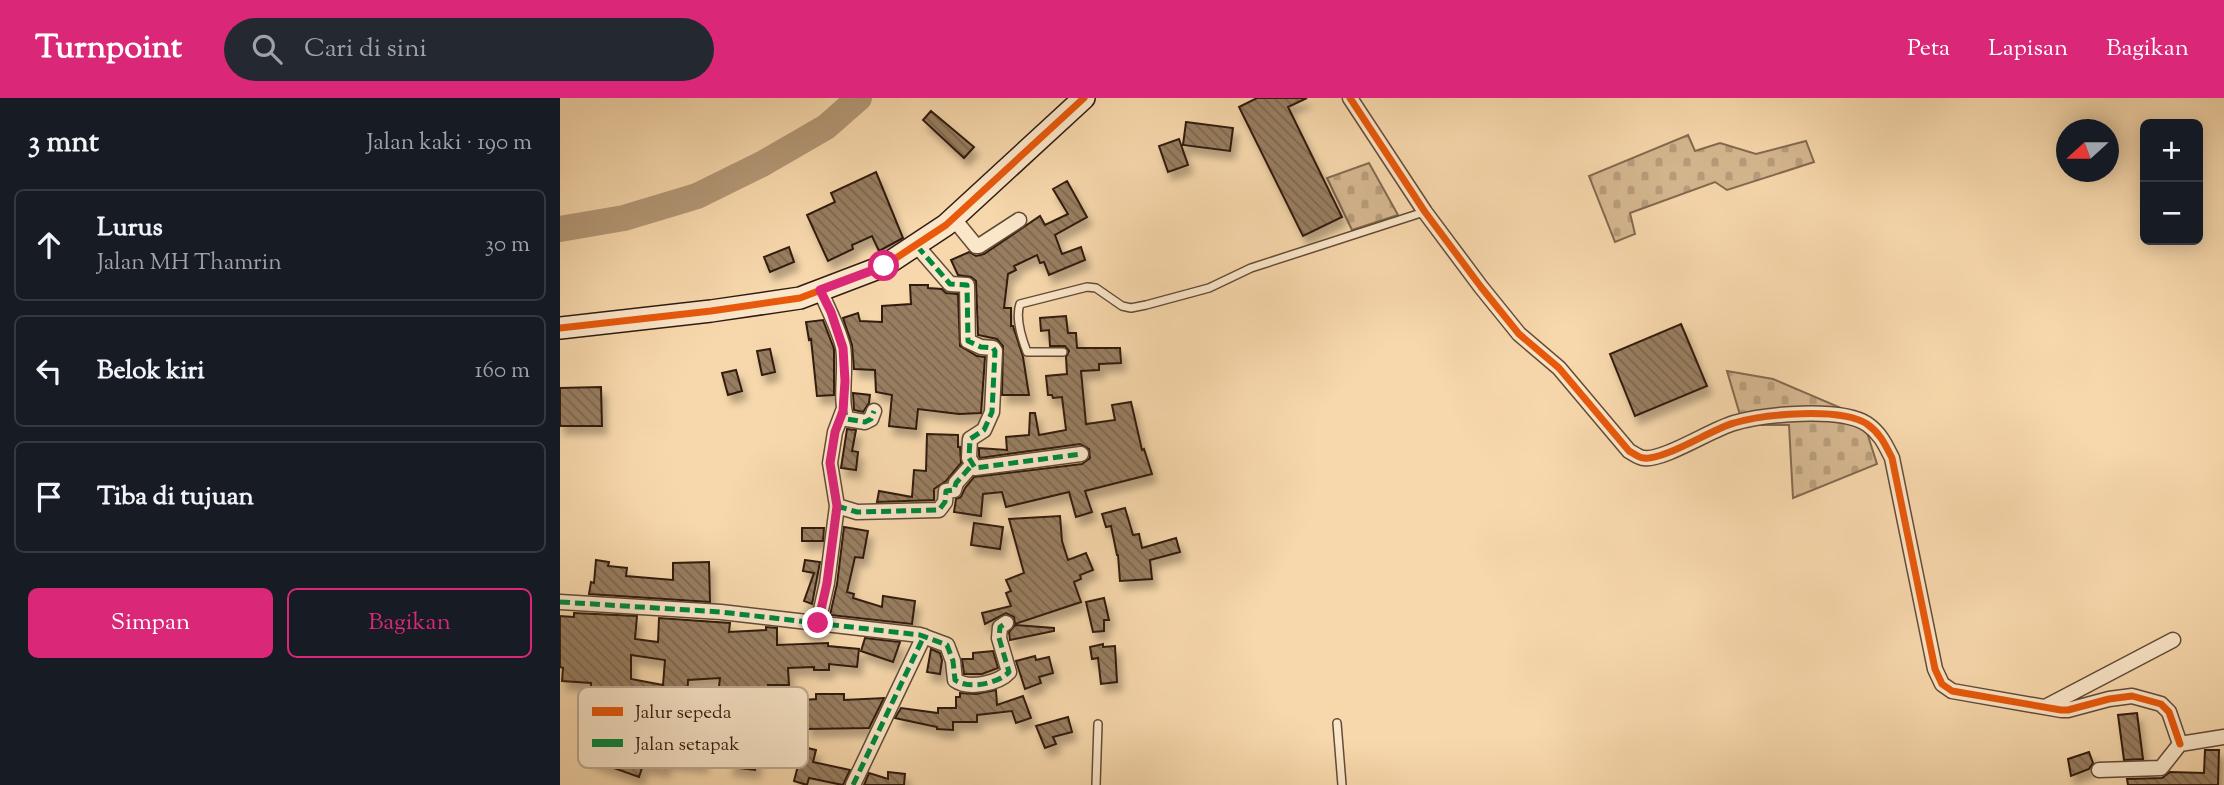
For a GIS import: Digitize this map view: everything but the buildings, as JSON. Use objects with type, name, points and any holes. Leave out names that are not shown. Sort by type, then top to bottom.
[{"type":"street","points":[[560,328],[711,312],[800,298],[822,293],[884,266],[920,248],[952,225],[1084,98]]},
{"type":"street","points":[[1350,98],[1425,212],[1519,334],[1559,368],[1629,451],[1643,458],[1660,455],[1733,423],[1783,414],[1839,415],[1864,423],[1882,436],[1892,458],[1935,669],[1942,684],[1952,691],[2068,710],[2132,696],[2161,704],[2169,712],[2180,744]]},
{"type":"street","points":[[952,225],[979,246],[1019,220]]},
{"type":"street","points":[[920,248],[950,285],[967,285],[968,341],[981,347],[993,348],[995,351],[992,412],[984,430],[970,439],[969,458],[972,465],[975,468],[991,467],[1081,454]]},
{"type":"street","points":[[818,623],[827,583],[837,506],[830,463],[835,432],[843,411],[845,381],[843,348],[822,293]]},
{"type":"street","points":[[843,411],[846,419],[865,422],[871,419],[874,411]]},
{"type":"street","points":[[837,506],[857,512],[939,510],[945,502],[946,491],[954,490],[956,483],[972,465]]},
{"type":"street","points":[[560,602],[721,612],[924,636],[947,645],[953,661],[955,680],[961,684],[974,685],[1003,678],[1009,672],[999,638],[1000,627],[1006,623]]},
{"type":"street","points":[[853,785],[924,636]]},
{"type":"street","points":[[2047,706],[2173,640]]},
{"type":"street","points":[[2099,770],[2161,768],[2180,744],[2224,737]]},
{"type":"lane","points":[[1063,352],[1027,352],[1019,320],[1020,304],[1092,287],[1122,306],[1139,306],[1209,288],[1251,268],[1425,212]]},
{"type":"lane","points":[[1337,723],[1342,785]]},
{"type":"lane","points":[[1096,785],[1098,724]]},
{"type":"green space","points":[[1688,135],[1695,151],[1720,143],[1756,154],[1806,141],[1814,162],[1727,190],[1715,182],[1630,213],[1635,234],[1615,242],[1589,176]]},
{"type":"green space","points":[[1369,163],[1398,215],[1352,230],[1327,178]]},
{"type":"green space","points":[[1727,371],[1773,379],[1862,417],[1877,464],[1793,498],[1789,425],[1743,425]]},
{"type":"waterway","points":[[560,229],[624,218],[697,196],[762,164],[826,127],[859,98]]},
{"type":"marked path","points":[[917,246],[950,284],[967,285],[968,341],[981,347],[993,348],[995,351],[992,412],[984,430],[970,439],[969,458],[975,468],[1081,454]]},
{"type":"marked path","points":[[820,290],[843,347],[844,403],[847,419],[865,422],[871,419],[874,411]]},
{"type":"marked path","points":[[818,623],[827,583],[837,506],[830,463],[835,432],[843,411]]},
{"type":"marked path","points":[[837,506],[857,512],[939,510],[945,502],[946,491],[954,490],[956,483],[972,465]]},
{"type":"marked path","points":[[560,602],[721,612],[920,635],[947,645],[953,661],[955,680],[968,685],[991,682],[1009,672],[999,638],[1000,627],[1006,623]]},
{"type":"marked path","points":[[853,785],[924,636]]},
{"type":"cycle path","points":[[560,328],[800,298],[884,266],[946,225],[1084,98]]},
{"type":"cycle path","points":[[1350,98],[1425,212],[1481,287],[1519,334],[1559,368],[1629,451],[1642,458],[1652,458],[1725,426],[1764,417],[1839,415],[1867,424],[1879,435],[1892,458],[1935,669],[1942,684],[1952,691],[2061,710],[2132,696],[2161,704],[2169,712],[2180,744]]},
{"type":"route","points":[[818,623],[833,543],[837,502],[830,463],[835,432],[843,411],[845,381],[843,348],[831,312],[820,290],[884,266]]}]
